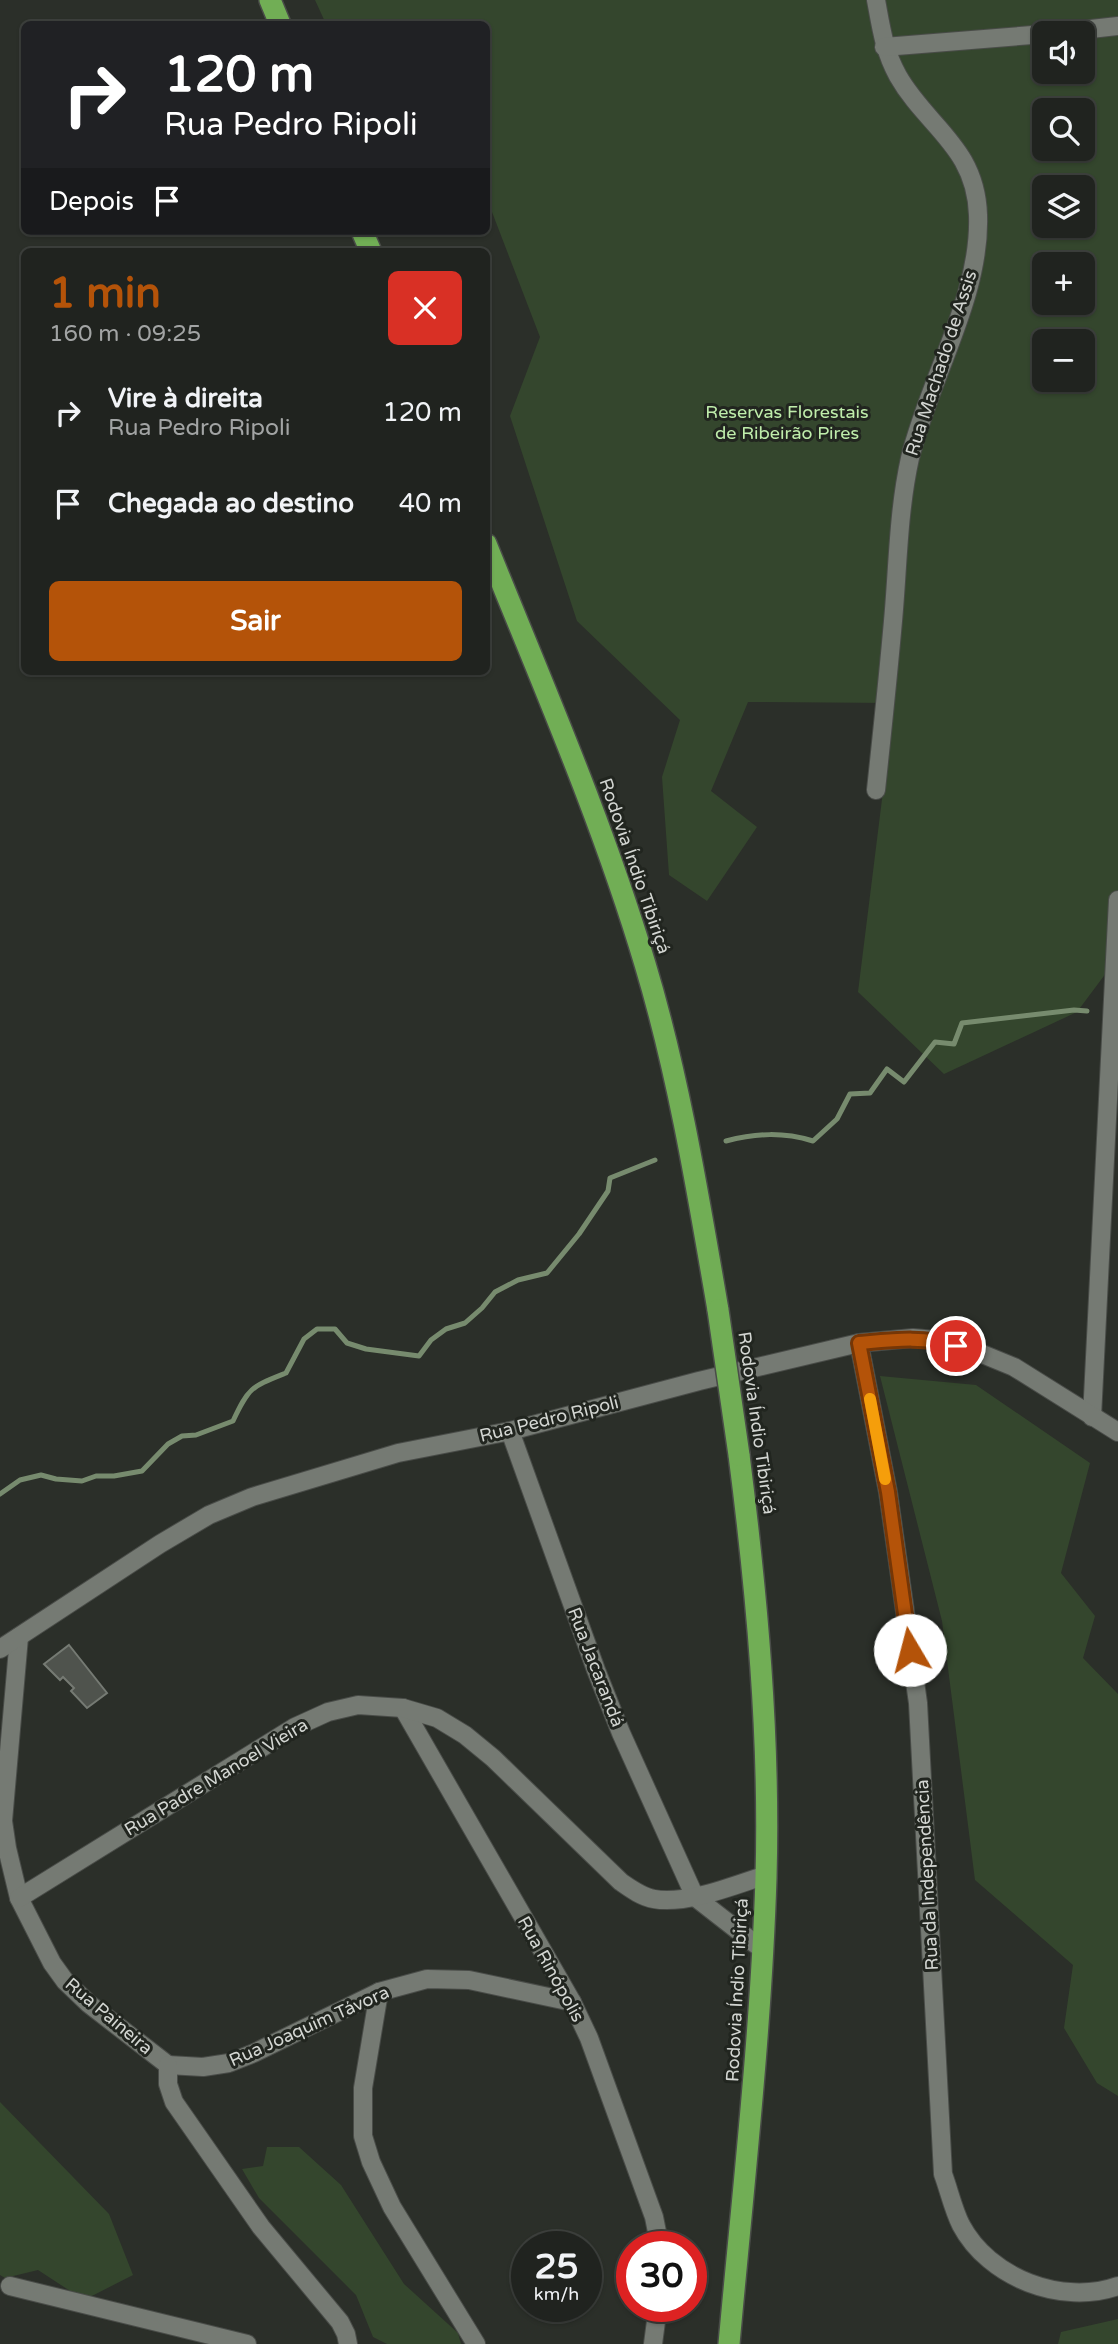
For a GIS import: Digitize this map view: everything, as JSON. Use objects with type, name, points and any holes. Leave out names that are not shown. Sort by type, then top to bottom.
[{"type":"highway","points":[[270,0],[279,21]]},
{"type":"highway","name":"Rodovia Índio Tibiriçá","points":[[490,554],[593,808],[646,966],[691,1158],[740,1455],[760,1651],[765,1744],[766,1875],[756,2065],[729,2344]]},
{"type":"street","name":"Rua Machado de Assis","points":[[876,0],[884,47],[898,76],[912,96],[963,156],[970,173],[978,213],[973,266],[962,305],[921,416],[910,461],[900,521],[876,790]]},
{"type":"street","points":[[1095,29],[1118,26]]},
{"type":"street","points":[[884,47],[1032,35]]},
{"type":"street","points":[[1093,1417],[1118,900]]},
{"type":"street","name":"Rua Pedro Ripoli","points":[[0,1649],[160,1544],[209,1515],[252,1497],[398,1453],[510,1431],[699,1381],[859,1343],[925,1339],[975,1351],[1014,1367],[1118,1432]]},
{"type":"street","name":"Rua da Independência","points":[[859,1343],[888,1492],[918,1703],[943,2174],[960,2224],[991,2260],[1011,2274],[1035,2287],[1072,2293],[1118,2286]]},
{"type":"street","name":"Rua Jacarandá","points":[[510,1431],[606,1695],[695,1897]]},
{"type":"street","name":"Rua Paineira","points":[[19,1637],[3,1821],[19,1898],[52,1963],[65,1981],[89,2004],[169,2065],[168,2084],[174,2102],[261,2227],[340,2322],[348,2344]]},
{"type":"street","name":"Rua Padre Manoel Vieira","points":[[19,1898],[295,1727],[328,1712],[358,1705],[403,1708],[437,1718],[465,1735],[493,1758],[621,1882],[641,1895],[656,1900],[695,1897],[766,1875]]},
{"type":"street","name":"Rua Rinópolis","points":[[403,1708],[572,2002],[589,2038],[657,2231]]},
{"type":"street","points":[[695,1897],[763,1950]]},
{"type":"street","name":"Rua Joaquim Távora","points":[[169,2065],[203,2067],[229,2063],[379,1992],[427,1979],[469,1980],[572,2002]]},
{"type":"street","points":[[379,1992],[363,2088],[363,2136],[371,2162],[392,2207],[476,2344]]},
{"type":"street","points":[[15,2287],[247,2344]]},
{"type":"street","points":[[653,2344],[656,2322]]},
{"type":"green space","name":"Reservas Florestais de Ribeirão Pires","points":[[315,0],[1118,0],[1118,957],[1077,1012],[944,1074],[858,992],[894,703],[748,702],[711,791],[757,827],[707,901],[669,875],[662,777],[680,720],[577,621],[510,416],[540,337],[490,207],[490,21],[325,21]]},
{"type":"green space","points":[[880,1376],[976,1385],[1090,1463],[1061,1573],[1095,1616],[1083,1658],[1118,1694],[1118,2096],[1097,2083],[1064,2028],[1073,1965],[975,1880],[942,1621]]},
{"type":"green space","points":[[0,2102],[109,2214],[133,2275],[84,2300],[38,2270],[5,2278],[0,2275]]},
{"type":"green space","points":[[267,2147],[299,2147],[341,2185],[404,2284],[458,2333],[461,2344],[387,2344],[373,2337],[356,2295],[259,2198],[242,2169],[263,2166]]},
{"type":"green space","points":[[1118,2319],[1118,2344],[1058,2344],[1061,2332]]},
{"type":"building","points":[[69,1645],[107,1693],[87,1708],[71,1691],[74,1688],[63,1677],[60,1680],[44,1664]]},
{"type":"waterway","points":[[726,1141],[770,1135],[813,1141],[837,1119],[850,1094],[870,1093],[887,1069],[904,1082],[935,1042],[954,1044],[962,1023],[1074,1010],[1087,1011]]},
{"type":"waterway","points":[[0,1494],[20,1480],[41,1475],[82,1481],[96,1476],[142,1471],[168,1444],[182,1436],[196,1435],[233,1421],[252,1390],[286,1373],[304,1339],[317,1329],[335,1329],[347,1343],[366,1349],[419,1356],[431,1340],[446,1329],[465,1323],[495,1292],[518,1280],[547,1273],[579,1234],[608,1191],[610,1178],[655,1160]]},
{"type":"slow traffic","points":[[870,1399],[885,1479]]},
{"type":"route","points":[[910,1650],[888,1492],[859,1343],[913,1338],[936,1340],[956,1346]]}]
